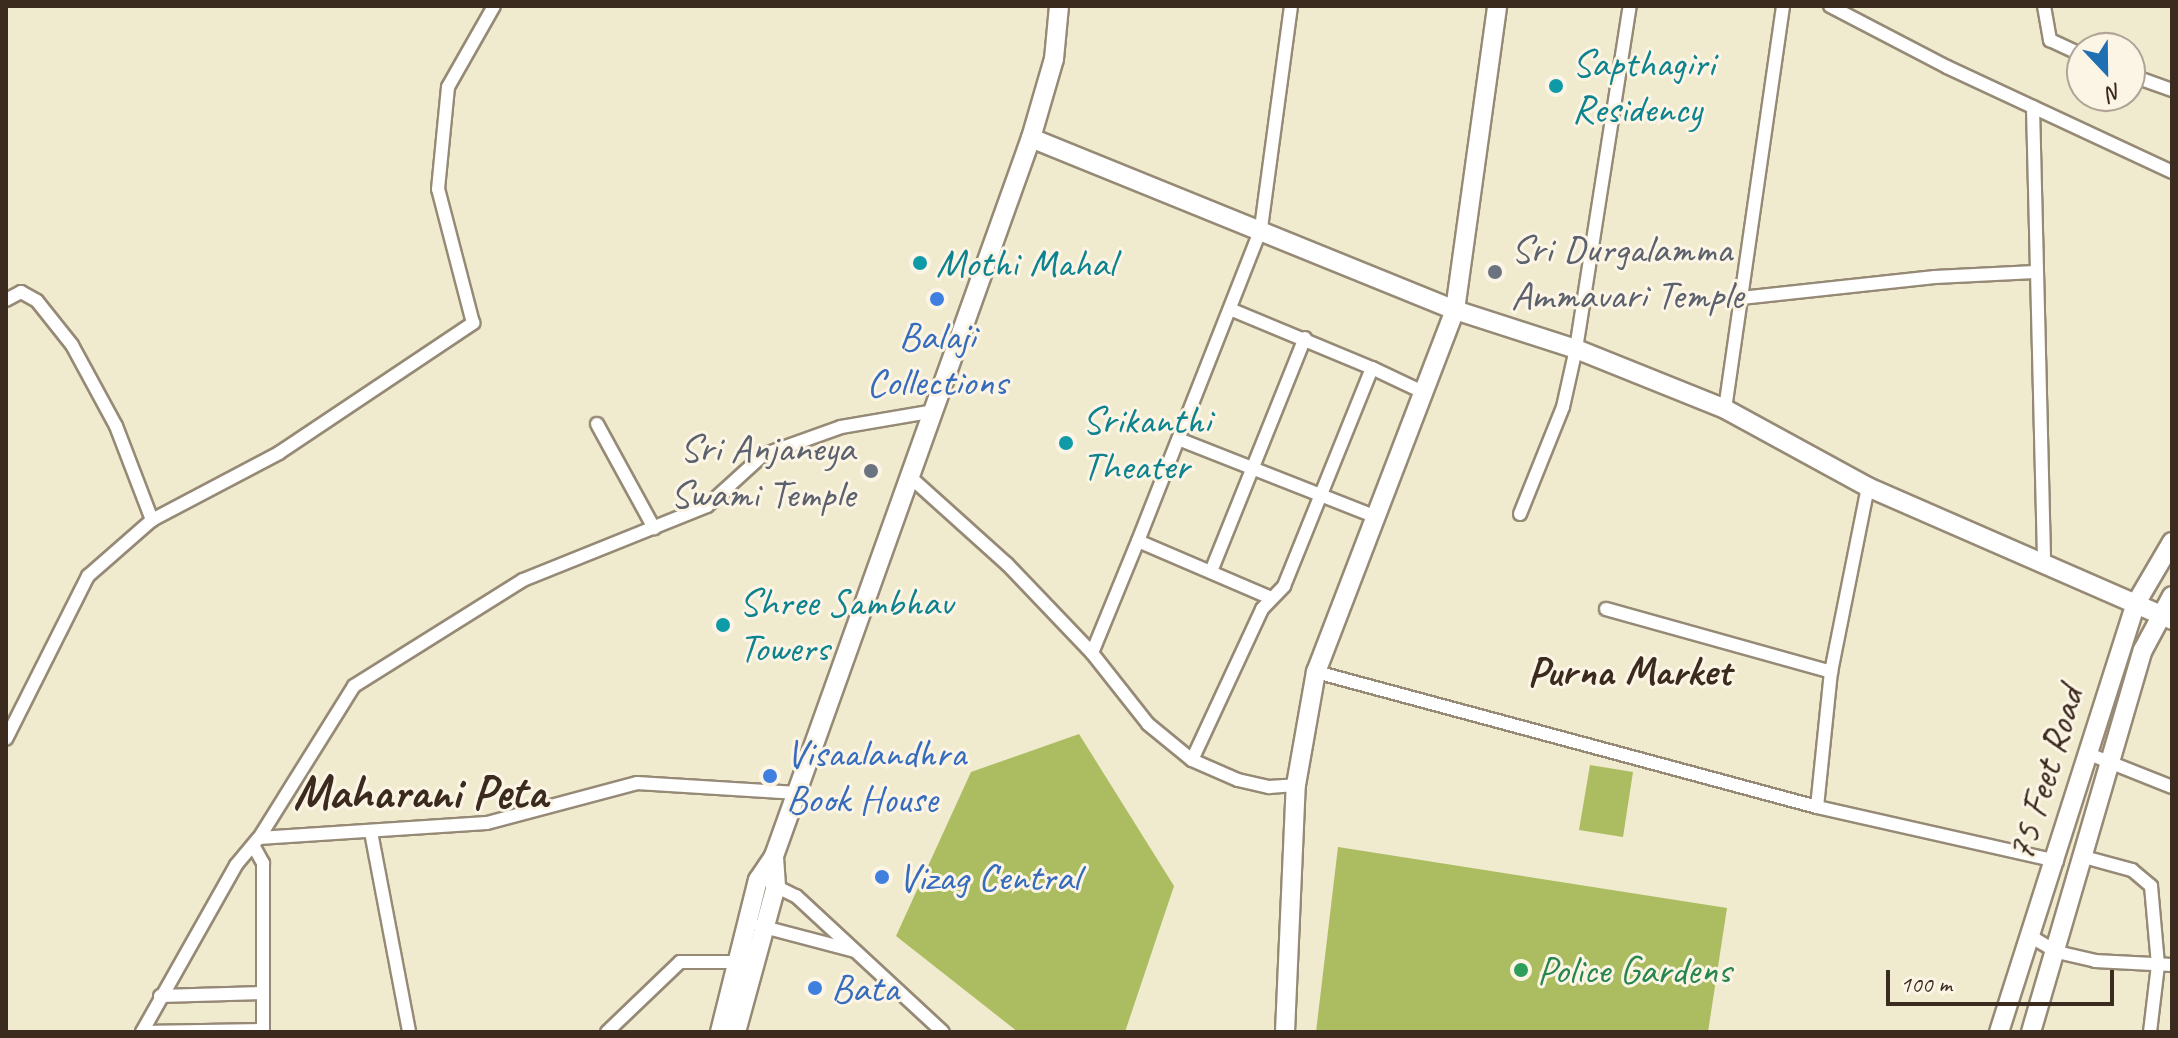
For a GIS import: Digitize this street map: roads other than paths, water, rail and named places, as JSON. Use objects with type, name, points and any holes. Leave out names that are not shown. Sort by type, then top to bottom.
[{"type":"main road","points":[[720,1032],[747,922],[767,883],[794,793],[929,412],[1031,138],[1054,59],[1059,6]]},
{"type":"main road","points":[[1285,1032],[1296,785],[1316,672],[1455,310],[1497,6]]},
{"type":"main road","points":[[1031,138],[1261,228],[1455,310],[1576,349],[1725,409],[1868,487],[2166,617]]},
{"type":"main road","name":"75 Feet Road","points":[[1999,1032],[2057,861],[2135,605],[2172,542]]},
{"type":"main road","name":"75 Feet Road","points":[[2031,1032],[2057,952],[2143,650],[2166,617],[2172,596]]},
{"type":"main road","points":[[736,1032],[766,927],[767,883]]},
{"type":"street","points":[[6,739],[88,576],[152,520],[279,453],[473,323],[438,189],[448,87],[494,6]]},
{"type":"street","points":[[1092,653],[1181,440],[1261,228],[1291,6]]},
{"type":"street","points":[[1520,514],[1563,407],[1576,349],[1630,6]]},
{"type":"street","points":[[1725,409],[1783,6]]},
{"type":"street","points":[[1830,6],[2172,172]]},
{"type":"street","points":[[2044,6],[2050,40],[2066,48]]},
{"type":"street","points":[[2146,81],[2172,90]]},
{"type":"street","points":[[2033,107],[2044,563]]},
{"type":"street","points":[[1741,298],[1935,277],[2035,272]]},
{"type":"street","points":[[6,300],[21,292],[37,301],[72,345],[116,426],[152,520]]},
{"type":"street","points":[[1230,309],[1305,338],[1425,393]]},
{"type":"street","points":[[1212,569],[1305,338]]},
{"type":"street","points":[[1192,760],[1271,598],[1284,586],[1319,492],[1372,368]]},
{"type":"street","points":[[256,841],[263,863],[263,1031],[142,1032],[236,865],[256,841],[343,702],[368,674],[523,580],[707,506],[763,455],[841,427],[929,412]]},
{"type":"street","points":[[597,424],[654,528]]},
{"type":"street","points":[[1181,440],[1374,516]]},
{"type":"street","points":[[908,475],[1007,564],[1092,653],[1148,724],[1192,760],[1238,780],[1269,787],[1296,785]]},
{"type":"street","points":[[1817,807],[1831,672],[1868,487]]},
{"type":"street","points":[[1138,541],[1212,569],[1271,598]]},
{"type":"street","points":[[1606,609],[1831,672]]},
{"type":"street","points":[[1316,672],[1817,807],[2057,861]]},
{"type":"street","points":[[2089,754],[2172,787]]},
{"type":"street","points":[[256,841],[487,823],[637,783],[794,793]]},
{"type":"street","points":[[371,832],[409,1032]]},
{"type":"street","points":[[2084,857],[2146,878],[2153,897],[2158,965],[2150,1032]]},
{"type":"street","points":[[767,883],[796,896],[943,1032]]},
{"type":"street","points":[[747,922],[858,952]]},
{"type":"street","points":[[2030,936],[2057,952],[2095,961],[2172,965]]},
{"type":"street","points":[[607,1032],[680,962],[736,962]]},
{"type":"street","points":[[160,996],[263,993]]},
{"type":"place","name":"Sapthagiri Residency","points":[[1556,86]]},
{"type":"place","name":"Mothi Mahal","points":[[920,263]]},
{"type":"place","name":"Sri Durgalamma Ammavari Temple","points":[[1495,272]]},
{"type":"place","name":"Balaji Collections","points":[[937,299]]},
{"type":"place","name":"Srikanthi Theater","points":[[1066,443]]},
{"type":"place","name":"Sri Anjaneya Swami Temple","points":[[871,471]]},
{"type":"place","name":"Shree Sambhav Towers","points":[[723,625]]},
{"type":"place","name":"Visaalandhra Book House","points":[[770,776]]},
{"type":"place","name":"Vizag Central","points":[[882,877]]},
{"type":"place","name":"Police Gardens","points":[[1521,970]]},
{"type":"place","name":"Bata","points":[[815,988]]},
{"type":"district","name":"Purna Market","points":[[1629,672]]},
{"type":"district","name":"Maharani Peta","points":[[420,793]]}]
